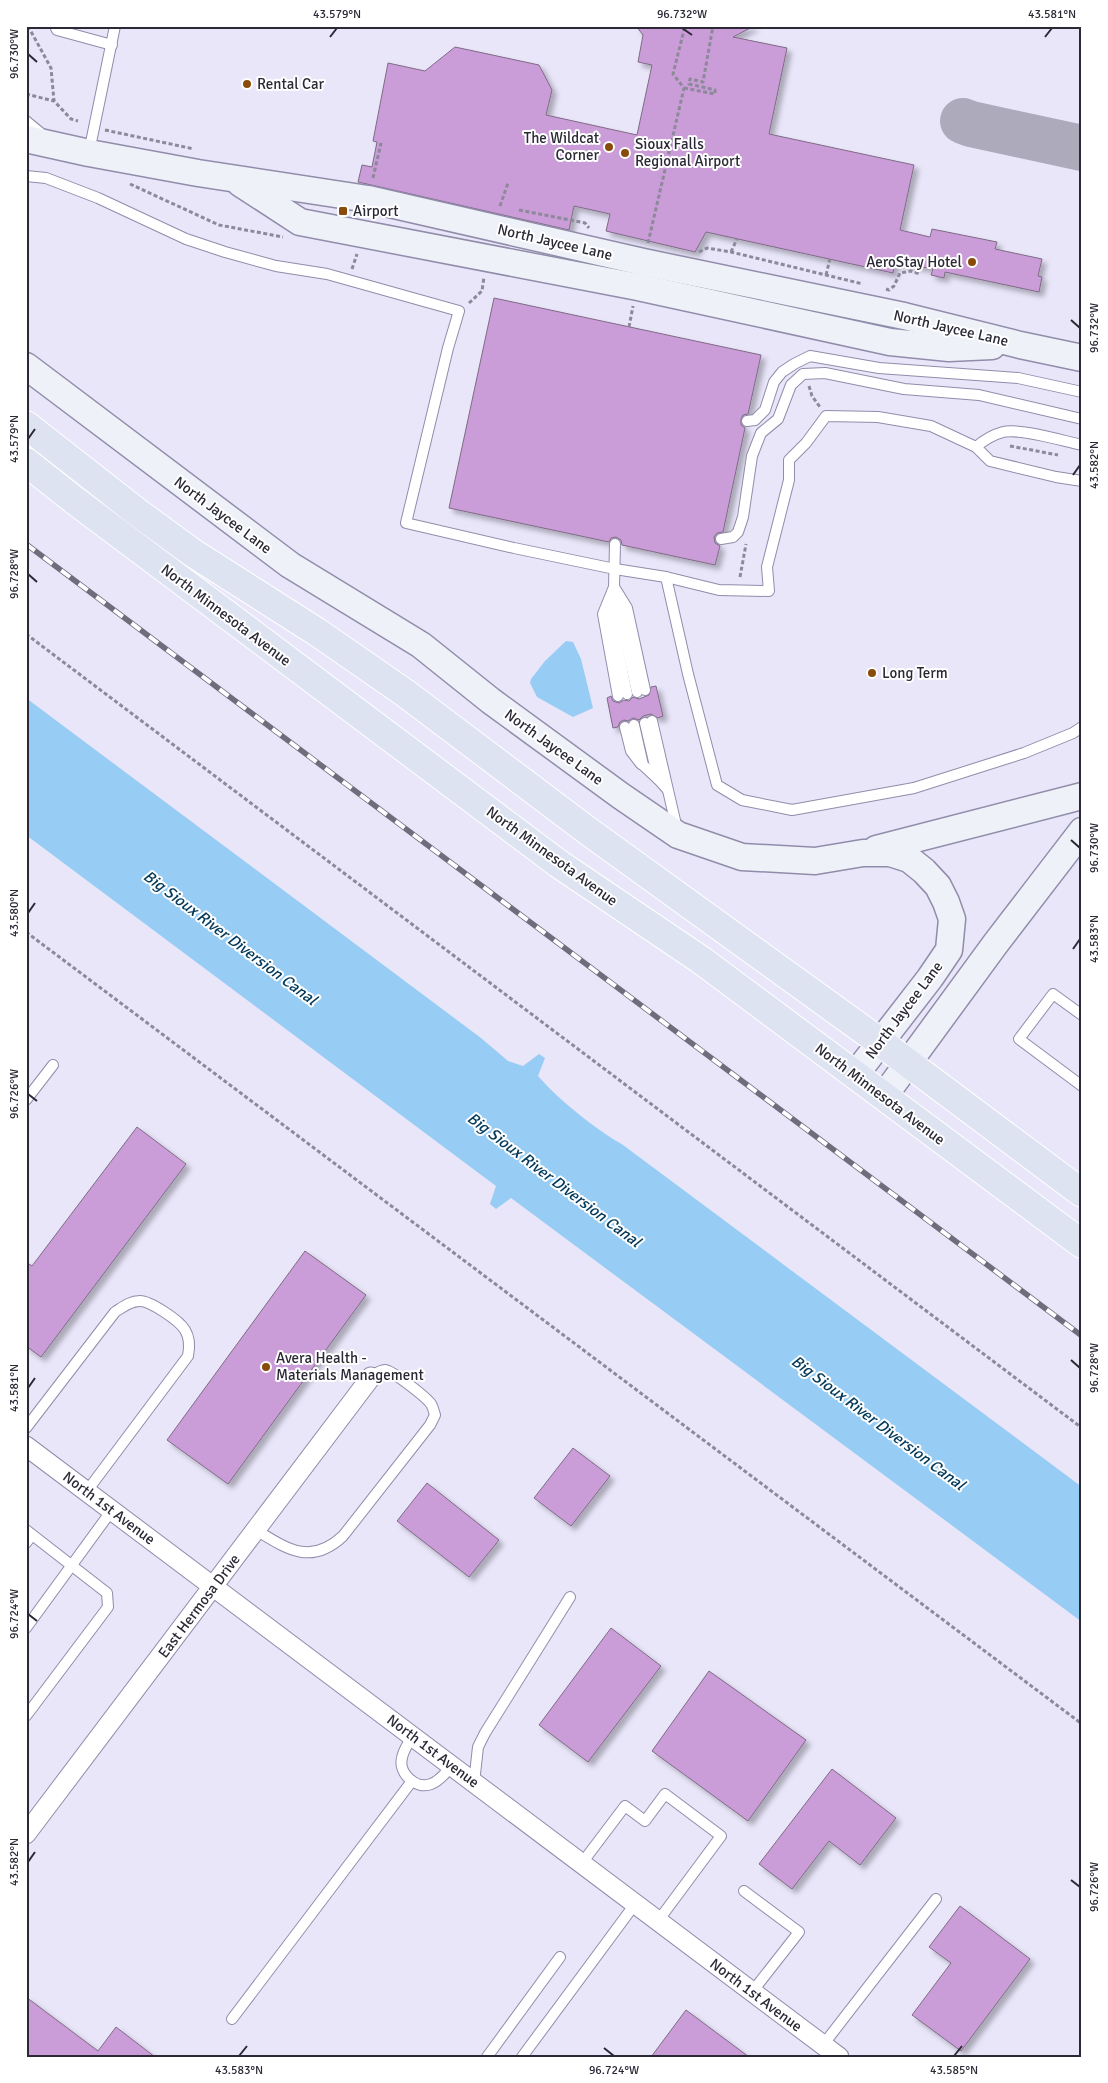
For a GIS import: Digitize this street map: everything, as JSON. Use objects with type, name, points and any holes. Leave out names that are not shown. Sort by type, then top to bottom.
[{"type":"main road","name":"North Jaycee Lane","points":[[26,139],[89,153],[368,199],[652,264],[904,316],[1020,345],[1082,358]]},
{"type":"main road","points":[[233,178],[300,222],[647,289],[890,342],[949,348],[1020,345]]},
{"type":"main road","name":"North Jaycee Lane","points":[[26,366],[290,565],[421,645],[491,701],[678,835],[742,857],[815,861],[863,853],[890,853],[909,859],[924,871],[938,886],[952,919],[949,950],[855,1075]]},
{"type":"main road","name":"North Minnesota Avenue","points":[[26,425],[193,553],[317,632],[406,692],[588,831],[880,1042],[1082,1192]]},
{"type":"main road","name":"North Minnesota Avenue","points":[[26,462],[97,518],[551,858],[701,960],[1082,1244]]},
{"type":"main road","points":[[863,853],[1082,796]]},
{"type":"main road","points":[[884,1096],[1082,831]]},
{"type":"street","name":"East Hermosa Drive","points":[[26,1834],[371,1377]]},
{"type":"street","name":"North 1st Avenue","points":[[26,1446],[839,2057]]},
{"type":"lane","points":[[55,26],[57,30],[112,45]]},
{"type":"lane","points":[[89,153],[115,26]]},
{"type":"lane","points":[[26,121],[55,145]]},
{"type":"lane","points":[[26,176],[46,178],[98,198],[186,240],[276,266],[327,274],[459,311],[448,348],[406,523],[514,548],[614,569],[666,577],[719,590],[769,592],[767,567],[789,480],[789,460],[806,443],[826,416],[878,417],[931,426],[976,447],[990,461],[1056,477],[1082,481]]},
{"type":"lane","points":[[747,421],[755,420],[765,410],[774,382],[782,372],[810,356],[879,368],[1018,378],[1082,392]]},
{"type":"lane","points":[[721,539],[733,537],[738,532],[743,517],[752,456],[761,433],[778,419],[791,384],[803,374],[825,373],[904,389],[979,395],[1082,419]]},
{"type":"lane","points":[[976,447],[986,438],[1005,432],[1020,433],[1082,445]]},
{"type":"lane","points":[[615,544],[611,616],[622,695]]},
{"type":"lane","points":[[666,577],[688,674],[717,785],[742,800],[792,810],[914,788],[1024,753],[1074,733],[1082,727]]},
{"type":"lane","points":[[614,587],[641,691]]},
{"type":"lane","points":[[658,779],[649,722],[669,790],[678,835]]},
{"type":"lane","points":[[629,726],[643,766],[669,790]]},
{"type":"lane","points":[[1082,1015],[1053,994],[1019,1039],[1082,1086]]},
{"type":"lane","points":[[26,1100],[53,1065]]},
{"type":"lane","points":[[26,1428],[115,1312],[127,1304],[138,1301],[148,1302],[174,1319],[185,1329],[190,1343],[188,1356],[87,1492]]},
{"type":"lane","points":[[256,1530],[285,1548],[298,1552],[317,1551],[334,1545],[368,1505],[430,1424],[435,1415],[431,1404],[420,1394],[385,1370],[371,1377]]},
{"type":"lane","points":[[26,1628],[112,1510]]},
{"type":"lane","points":[[26,1716],[108,1607],[107,1593],[28,1536]]},
{"type":"lane","points":[[474,1783],[478,1747],[570,1597]]},
{"type":"lane","points":[[412,1736],[402,1758],[401,1768],[412,1781],[423,1786],[432,1784],[440,1779],[452,1766]]},
{"type":"lane","points":[[232,2019],[412,1781]]},
{"type":"lane","points":[[582,1863],[625,1806],[645,1821],[665,1794],[721,1836],[658,1921]]},
{"type":"lane","points":[[744,1891],[799,1932],[752,1992]]},
{"type":"lane","points":[[823,2045],[936,1899]]},
{"type":"lane","points":[[522,2057],[635,1904]]},
{"type":"lane","points":[[487,2057],[560,1957]]},
{"type":"path","points":[[28,26],[51,68],[54,101]]},
{"type":"path","points":[[685,26],[673,74],[684,88],[715,94],[716,90],[689,84],[690,78],[703,82],[713,26]]},
{"type":"path","points":[[648,241],[684,88]]},
{"type":"path","points":[[26,94],[54,101],[71,119],[78,121]]},
{"type":"path","points":[[373,178],[382,143]]},
{"type":"path","points":[[124,181],[219,225]]},
{"type":"path","points":[[500,206],[508,183]]},
{"type":"path","points":[[731,252],[737,239]]},
{"type":"path","points":[[349,280],[357,251]]},
{"type":"path","points":[[826,275],[830,259]]},
{"type":"path","points":[[459,311],[482,291],[484,274]]},
{"type":"path","points":[[629,327],[635,298]]},
{"type":"path","points":[[808,382],[813,381]]},
{"type":"path","points":[[1005,432],[1010,446],[1064,456]]},
{"type":"path","points":[[26,634],[1082,1428]]},
{"type":"path","points":[[26,932],[1082,1724]]},
{"type":"water","points":[[566,641],[573,642],[581,659],[593,708],[573,717],[537,697],[530,683],[545,661]]},
{"type":"water","name":"Big Sioux River Diversion Canal","points":[[26,698],[481,1038],[508,1061],[523,1066],[539,1054],[545,1058],[538,1076],[578,1114],[623,1145],[1082,1487],[1082,1622],[511,1198],[496,1209],[490,1204],[496,1186],[26,835]]},
{"type":"building","name":"Sioux Falls Regional Airport","points":[[636,26],[754,26],[733,37],[787,48],[769,134],[914,165],[900,230],[930,237],[932,229],[997,242],[995,249],[1042,259],[1038,276],[1042,277],[1039,292],[945,272],[944,278],[931,275],[933,269],[895,262],[893,273],[706,232],[695,252],[606,231],[610,214],[574,206],[569,230],[358,182],[362,165],[372,167],[377,142],[373,141],[388,63],[425,71],[455,47],[539,65],[552,90],[546,115],[637,135],[652,65],[638,62],[643,35]]},
{"type":"building","points":[[494,298],[761,355],[748,414],[743,415],[741,419],[741,425],[745,428],[723,532],[717,533],[714,537],[715,543],[720,546],[715,565],[622,545],[621,540],[616,537],[611,538],[609,542],[449,508]]},
{"type":"building","points":[[656,686],[663,716],[658,718],[651,714],[643,716],[639,720],[633,718],[628,721],[624,720],[620,722],[618,727],[613,728],[607,698],[611,696],[613,701],[619,703],[624,700],[629,701],[633,697],[639,699],[649,695],[651,687]]},
{"type":"building","points":[[137,1127],[186,1164],[41,1357],[26,1346],[26,1262],[32,1266]]},
{"type":"building","name":"Avera Health - Materials Management","points":[[305,1251],[366,1295],[228,1484],[167,1440]]},
{"type":"building","points":[[573,1448],[610,1476],[571,1526],[534,1498]]},
{"type":"building","points":[[427,1483],[499,1540],[469,1577],[397,1521]]},
{"type":"building","points":[[611,1628],[661,1666],[588,1762],[539,1725]]},
{"type":"building","points":[[709,1671],[806,1740],[748,1821],[652,1751]]},
{"type":"building","points":[[832,1769],[896,1818],[860,1865],[829,1841],[792,1889],[759,1864]]},
{"type":"building","points":[[960,1906],[1030,1959],[961,2051],[912,2015],[951,1963],[929,1947]]},
{"type":"building","points":[[26,1997],[98,2051],[116,2027],[155,2057],[26,2057]]},
{"type":"building","points":[[686,2010],[749,2057],[651,2057]]},
{"type":"taxiway","points":[[963,121],[1082,148]]},
{"type":"railway","points":[[26,544],[1082,1336]]},
{"type":"place","name":"Rental Car","points":[[247,84]]},
{"type":"place","name":"The Wildcat Corner","points":[[609,147]]},
{"type":"place","name":"Sioux Falls Regional Airport","points":[[625,153]]},
{"type":"place","name":"Airport","points":[[343,211]]},
{"type":"place","name":"AeroStay Hotel","points":[[972,262]]},
{"type":"place","name":"Long Term","points":[[872,673]]},
{"type":"place","name":"Avera Health - Materials Management","points":[[266,1367]]}]
